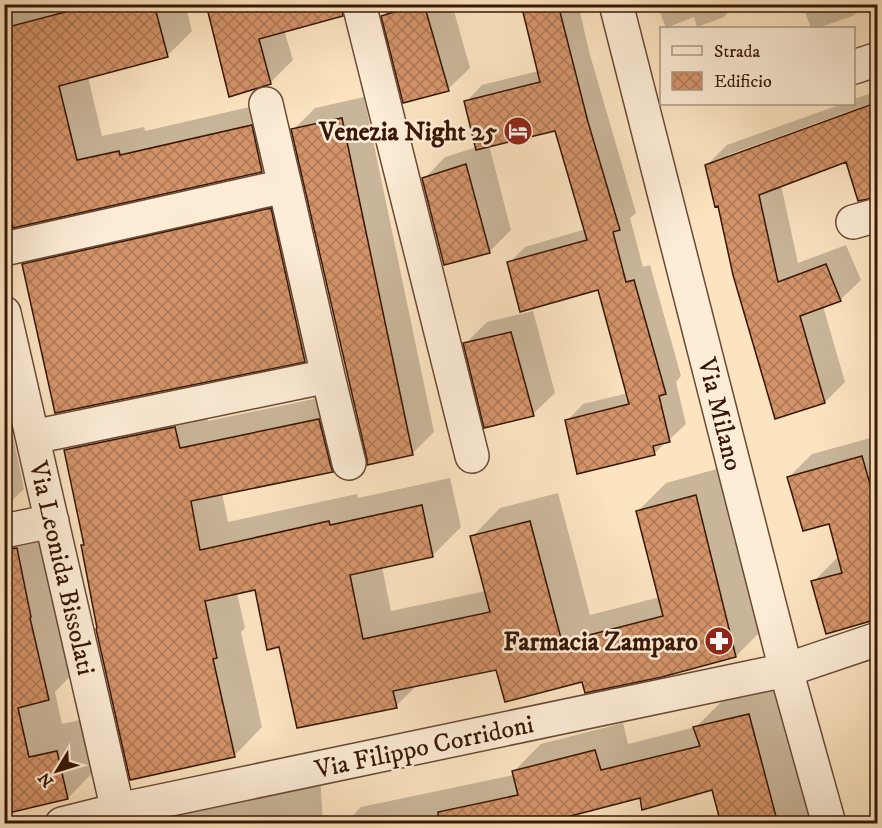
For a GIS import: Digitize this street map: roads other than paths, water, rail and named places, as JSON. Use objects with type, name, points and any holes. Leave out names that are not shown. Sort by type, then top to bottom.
[{"type":"street","points":[[359,4],[472,456]]},
{"type":"street","name":"Via Milano","points":[[616,4],[786,670],[829,824]]},
{"type":"street","points":[[855,67],[878,59]]},
{"type":"street","points":[[266,104],[349,464]]},
{"type":"street","points":[[4,249],[285,186]]},
{"type":"street","name":"Via Leonida Bissolati","points":[[4,313],[120,817]]},
{"type":"street","points":[[33,437],[328,376]]},
{"type":"street","points":[[4,531],[52,521]]},
{"type":"street","name":"Via Filippo Corridoni","points":[[62,824],[120,817],[786,670],[878,639]]},
{"type":"place","name":"Venezia Night 25","points":[[518,131]]},
{"type":"place","name":"Farmacia Zamparo","points":[[719,641]]}]
